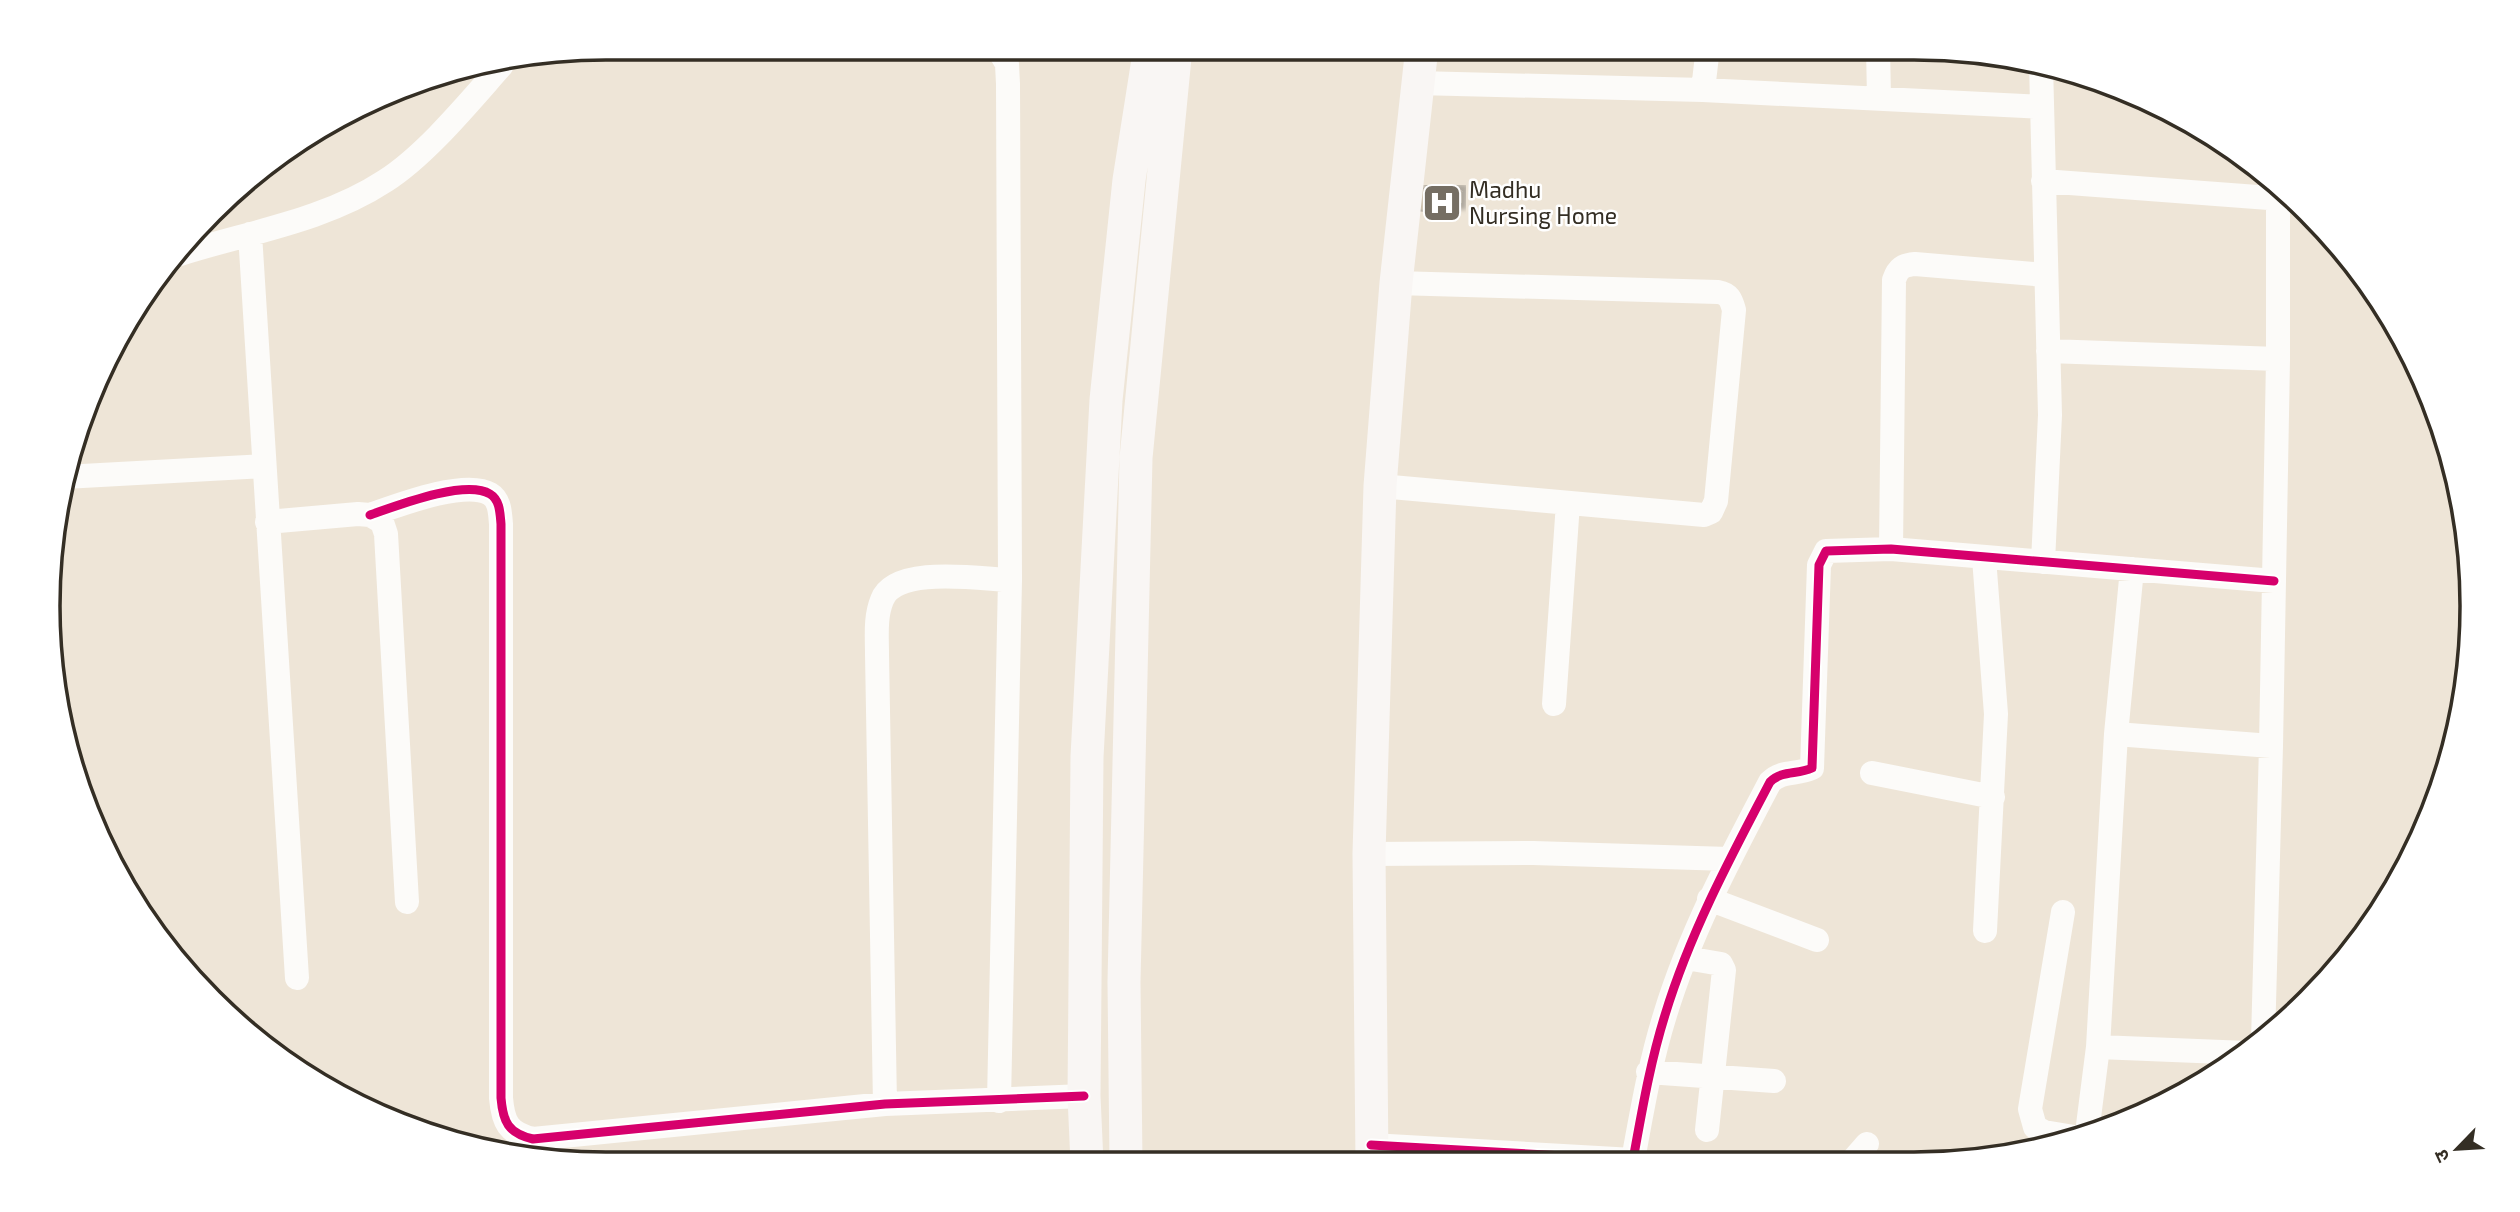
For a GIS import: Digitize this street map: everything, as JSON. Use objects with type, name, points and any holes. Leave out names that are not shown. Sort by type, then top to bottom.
[{"type":"main road","points":[[1087,1152],[1084,1096],[1087,757],[1106,400],[1129,180],[1148,60]]},
{"type":"main road","points":[[1126,1152],[1124,982],[1136,458],[1175,60]]},
{"type":"main road","points":[[1371,1152],[1369,854],[1380,486],[1396,283],[1420,60]]},
{"type":"street","points":[[999,1101],[1010,580],[1009,84],[1005,60]]},
{"type":"street","points":[[1703,90],[1707,60]]},
{"type":"street","points":[[1878,60],[1879,98]]},
{"type":"street","points":[[197,244],[289,223],[350,200],[386,181],[417,156],[497,71]]},
{"type":"street","points":[[2041,75],[2050,415],[2043,562]]},
{"type":"street","points":[[1417,83],[1703,90],[2042,107]]},
{"type":"street","points":[[2043,181],[2273,194]]},
{"type":"street","points":[[2263,1026],[2284,204]]},
{"type":"street","points":[[250,234],[297,978]]},
{"type":"street","points":[[1891,549],[1896,271],[1904,265],[1915,264],[2045,275]]},
{"type":"street","points":[[1380,486],[1703,515],[1711,512],[1716,502],[1734,310],[1731,299],[1718,292],[1396,283]]},
{"type":"street","points":[[2048,351],[2278,359]]},
{"type":"street","points":[[75,476],[264,466]]},
{"type":"street","points":[[267,522],[370,515],[420,497],[454,491],[479,490],[491,494],[499,505],[502,1098],[503,1114],[508,1125],[518,1135],[533,1139],[885,1104],[1084,1096]]},
{"type":"street","points":[[1554,704],[1568,503]]},
{"type":"street","points":[[370,515],[382,522],[386,534],[407,902]]},
{"type":"street","points":[[1635,1152],[1648,1072],[1665,1013],[1709,899],[1770,782],[1782,774],[1804,772],[1812,768],[1820,559],[1826,551],[1891,549],[2274,581]]},
{"type":"street","points":[[1984,558],[1995,685],[1993,797],[1985,931]]},
{"type":"street","points":[[2088,1124],[2098,1047],[2116,734],[2132,569]]},
{"type":"street","points":[[885,1104],[877,622],[883,597],[900,582],[922,577],[1010,580]]},
{"type":"street","points":[[2116,734],[2271,746]]},
{"type":"street","points":[[1872,773],[1993,797]]},
{"type":"street","points":[[1369,854],[1533,853],[1729,859]]},
{"type":"street","points":[[1709,899],[1817,940]]},
{"type":"street","points":[[2055,1134],[2035,1127],[2030,1109],[2063,912]]},
{"type":"street","points":[[1686,958],[1721,964],[1724,970],[1707,1130]]},
{"type":"street","points":[[2098,1047],[2229,1052]]},
{"type":"street","points":[[1648,1072],[1774,1081]]},
{"type":"building","points":[[1419,188],[1461,192],[1459,215],[1417,210]]},
{"type":"cycle path","points":[[370,515],[413,500],[464,490],[479,490],[490,494],[499,507],[501,1098],[505,1120],[512,1130],[533,1139],[885,1104],[1084,1096]]},
{"type":"cycle path","points":[[1635,1152],[1665,1015],[1686,955],[1712,896],[1770,782],[1785,774],[1812,768],[1819,565],[1826,551],[1891,549],[2274,581]]},
{"type":"cycle path","points":[[1371,1145],[1493,1152]]},
{"type":"place","name":"Madhu Nursing Home","points":[[1442,203]]}]
